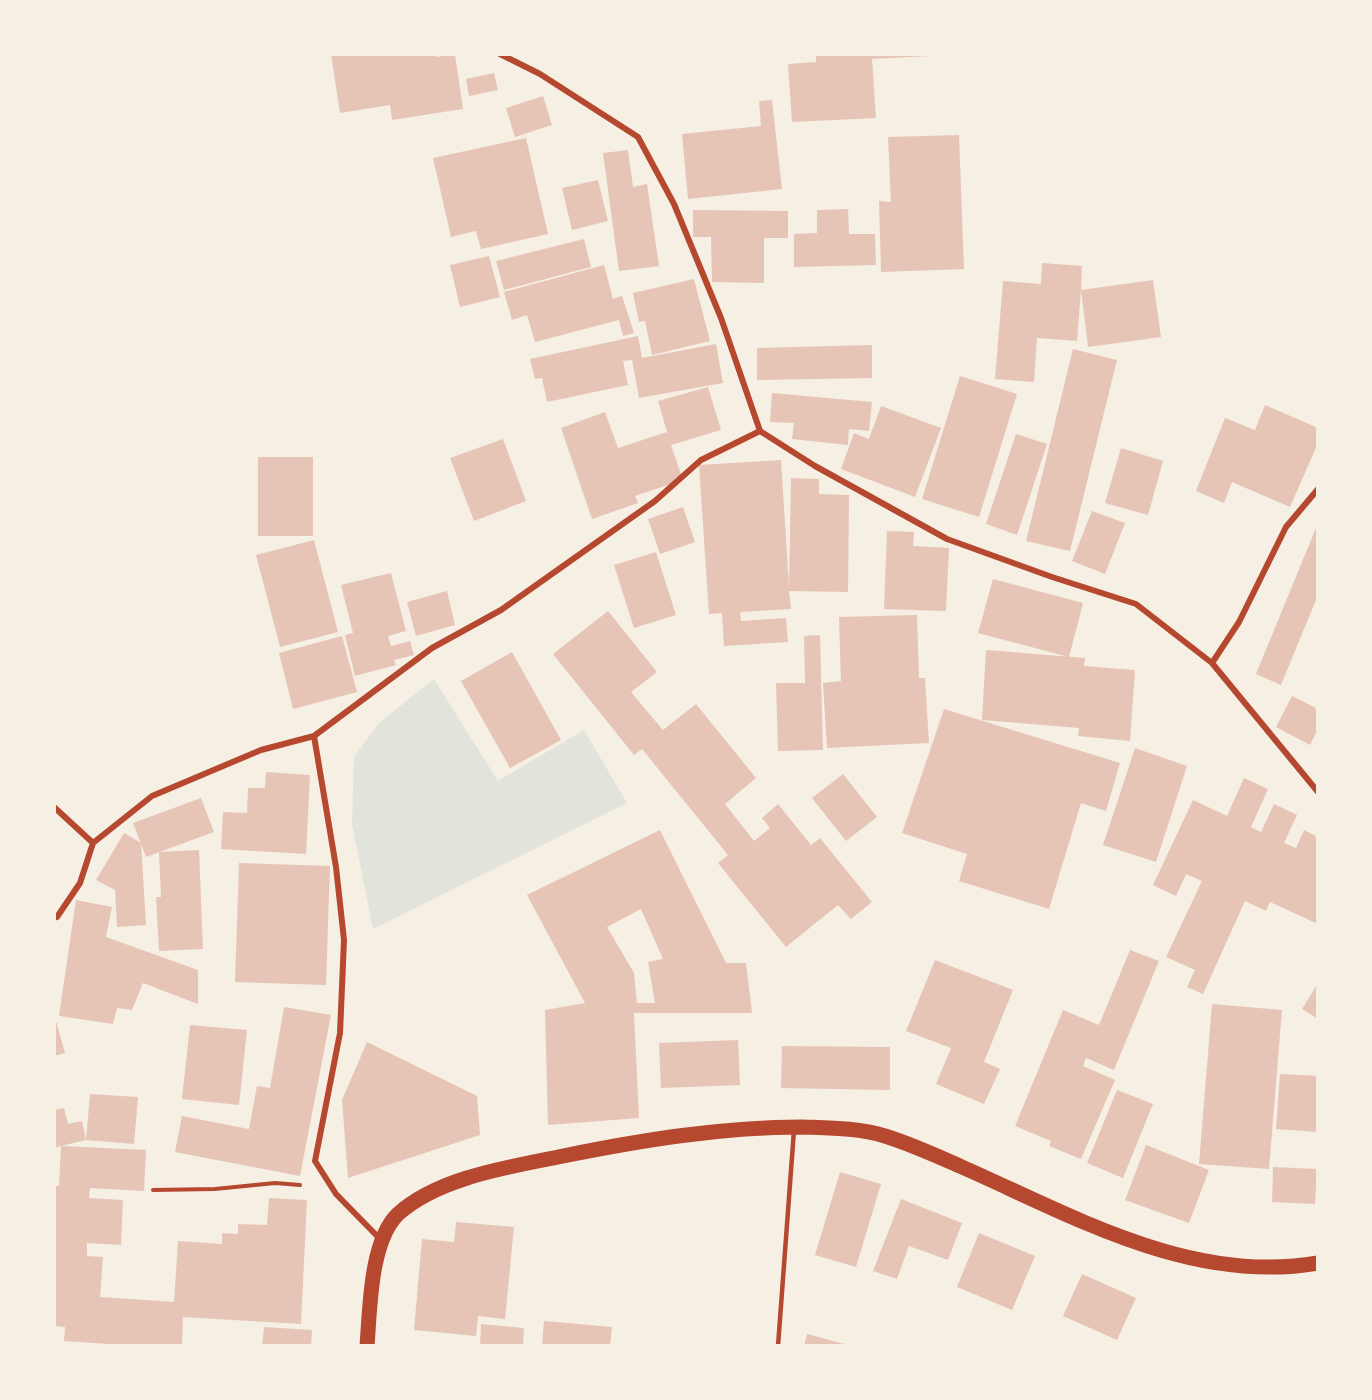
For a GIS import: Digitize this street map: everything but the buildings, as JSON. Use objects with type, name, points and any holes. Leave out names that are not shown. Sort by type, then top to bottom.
[{"type":"main road","points":[[367,1346],[374,1270],[382,1241],[396,1216],[418,1199],[447,1185],[504,1168],[640,1140],[762,1128],[837,1128],[884,1136],[934,1155],[1113,1233],[1160,1250],[1198,1260],[1247,1267],[1318,1263]]},
{"type":"street","points":[[500,54],[540,74],[638,137],[678,214],[721,318],[760,431],[815,466],[947,539],[1136,604],[1212,663],[1318,792]]},
{"type":"street","points":[[54,918],[57,917],[80,883],[93,843],[152,796],[261,750],[314,736],[432,648],[501,610],[655,501],[701,460],[760,431]]},
{"type":"street","points":[[1212,663],[1239,622],[1286,527],[1318,489]]},
{"type":"street","points":[[314,736],[336,867],[344,940],[340,1033],[315,1161],[331,1186],[382,1241]]},
{"type":"street","points":[[54,807],[93,843]]},
{"type":"lane","points":[[778,1346],[794,1127]]},
{"type":"path","points":[[153,1190],[215,1189],[275,1183],[331,1186]]},
{"type":"shaded area","points":[[434,679],[498,781],[584,730],[627,803],[373,929],[352,825],[354,757],[379,723]]}]
